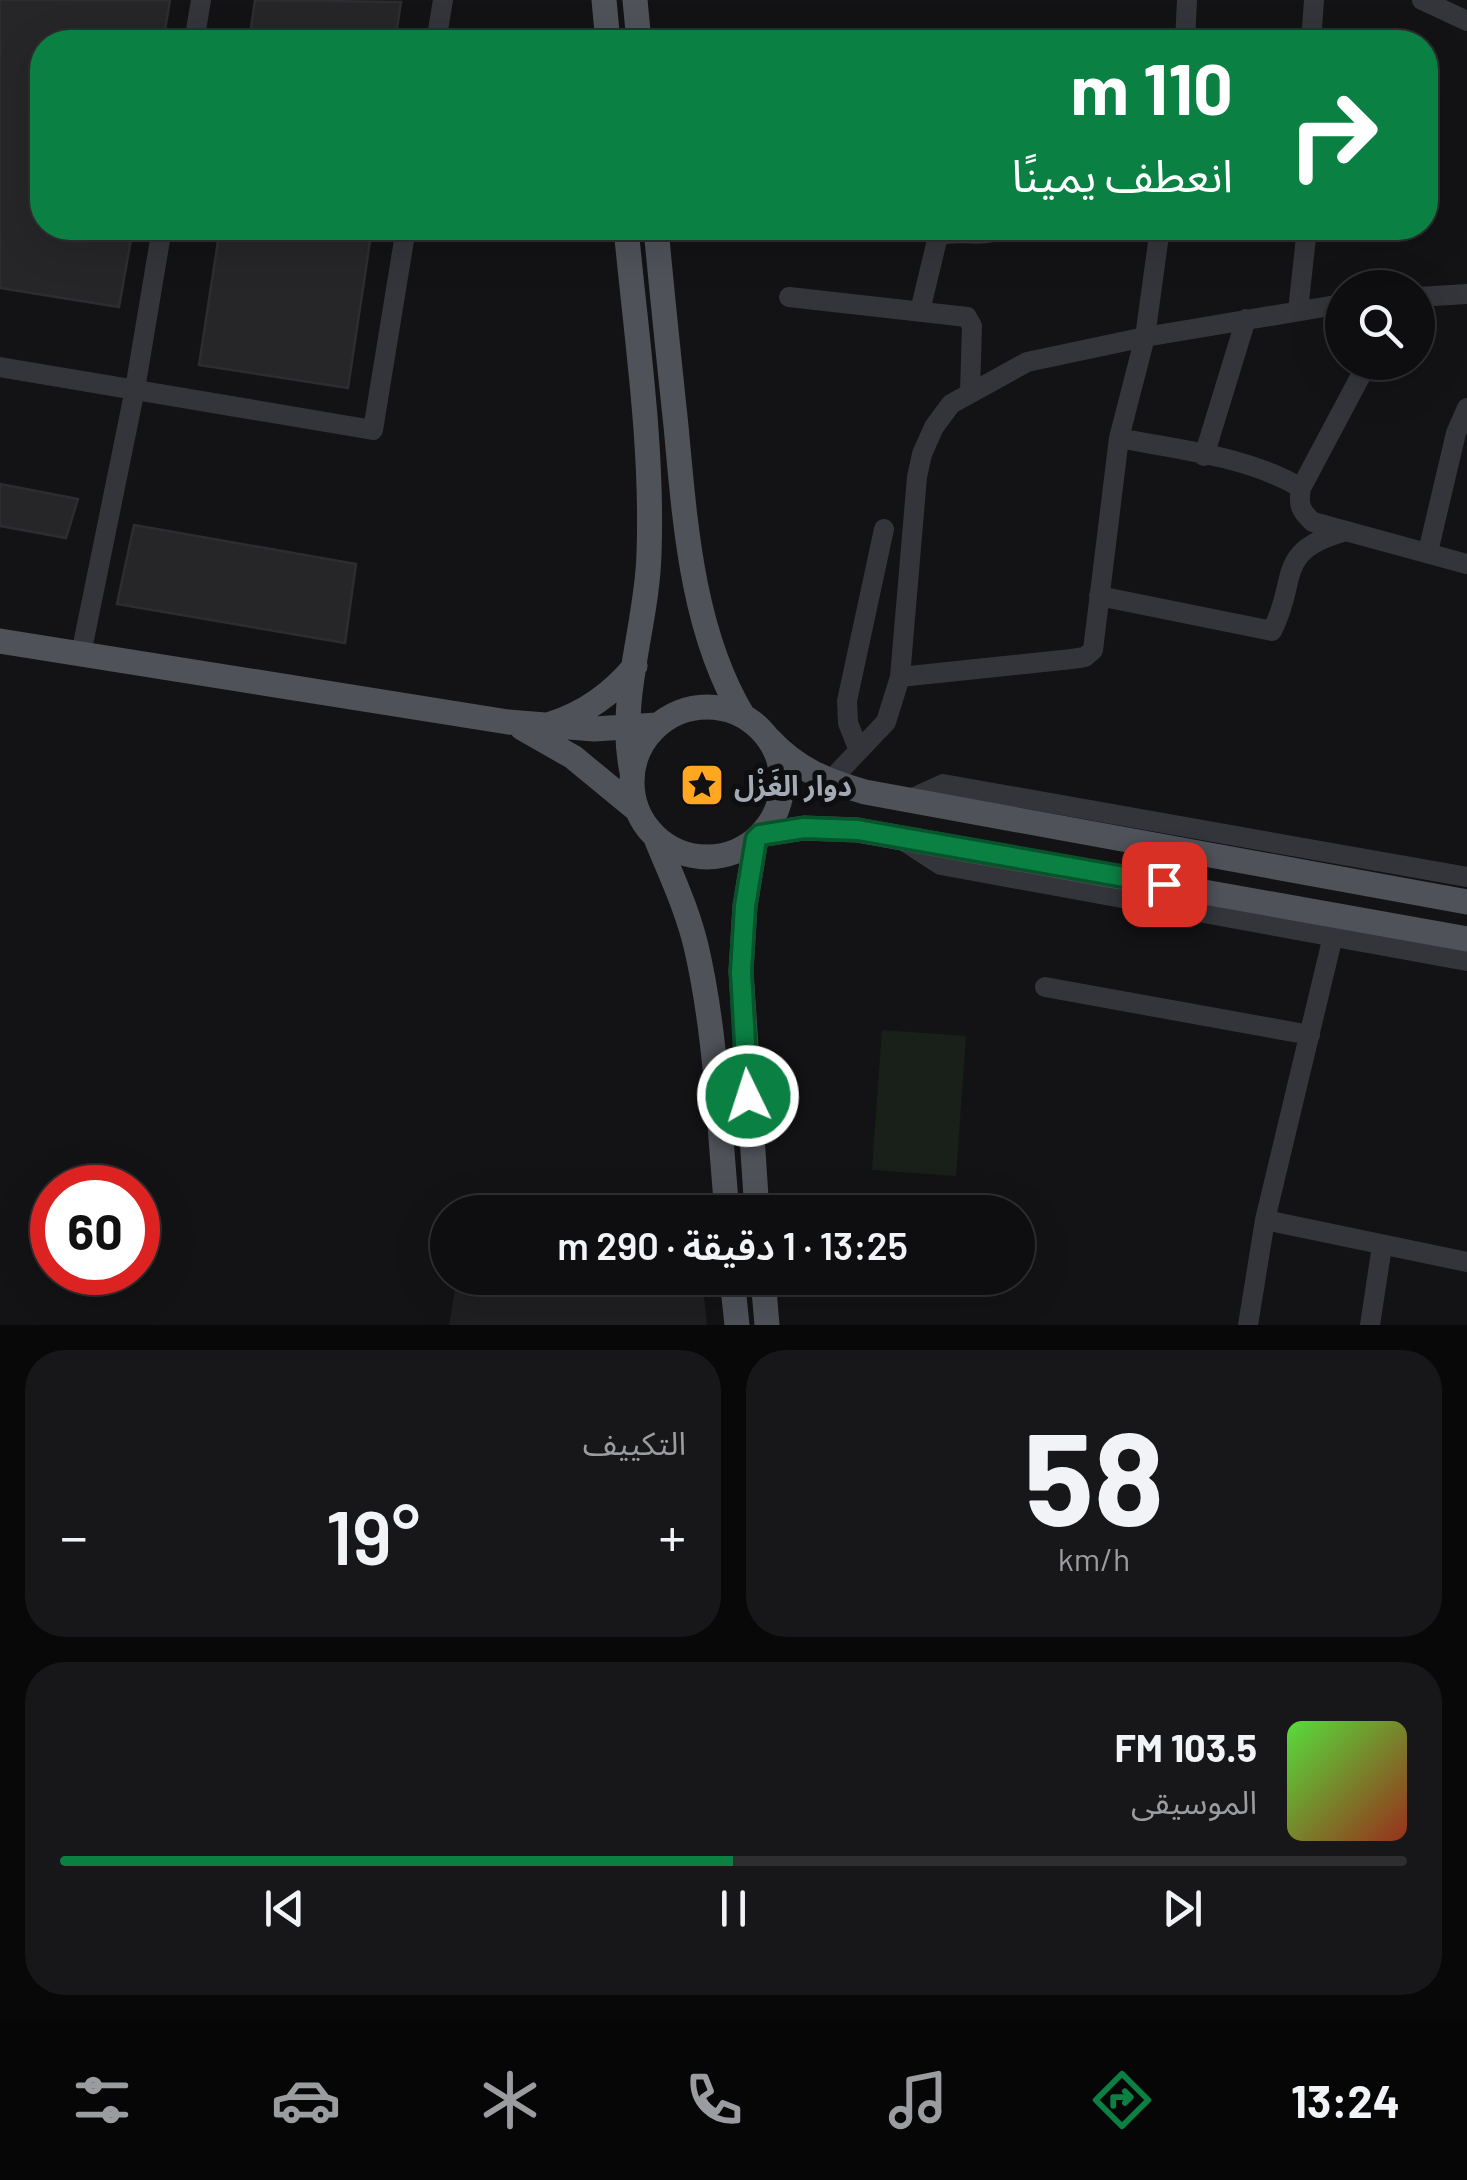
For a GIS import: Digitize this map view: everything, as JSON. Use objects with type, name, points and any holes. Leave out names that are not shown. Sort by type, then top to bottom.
[{"type":"main road","points":[[604,0],[607,30]]},
{"type":"main road","points":[[635,0],[638,30]]},
{"type":"main road","points":[[627,240],[649,511],[646,597],[626,728],[636,808]]},
{"type":"main road","points":[[657,240],[691,552],[710,640],[728,692],[743,716],[788,759],[828,782],[906,801],[1467,902]]},
{"type":"main road","points":[[0,640],[508,722],[626,728],[657,725]]},
{"type":"main road","points":[[546,726],[587,710],[622,682],[635,666]]},
{"type":"main road","points":[[632,772],[636,754],[657,725],[672,715],[708,707],[743,716]]},
{"type":"main road","points":[[508,722],[572,757],[636,808],[656,838],[687,912],[702,974],[725,1195]]},
{"type":"main road","points":[[757,1195],[741,972],[745,906],[758,837],[777,810],[782,792],[782,774],[770,740]]},
{"type":"main road","points":[[656,838],[670,848],[706,858],[724,856],[758,837],[804,828],[830,828],[1467,939]]},
{"type":"main road","points":[[733,1295],[736,1325]]},
{"type":"main road","points":[[764,1295],[767,1325]]},
{"type":"street","points":[[196,30],[201,0]]},
{"type":"street","points":[[438,30],[443,0]]},
{"type":"street","points":[[1186,30],[1187,0]]},
{"type":"street","points":[[1312,30],[1314,0]]},
{"type":"street","points":[[1422,0],[1467,21]]},
{"type":"street","points":[[81,654],[135,388],[160,240]]},
{"type":"street","points":[[0,367],[374,430],[404,240]]},
{"type":"street","points":[[920,311],[937,240]]},
{"type":"street","points":[[900,677],[1085,657],[1093,650],[1119,438],[1145,337],[1158,240]]},
{"type":"street","points":[[1298,310],[1306,240]]},
{"type":"street","points":[[1435,296],[1467,294]]},
{"type":"street","points":[[788,297],[961,315],[971,321],[970,392]]},
{"type":"street","points":[[828,782],[886,722],[900,677],[916,477],[934,426],[950,404],[1027,362],[1325,306]]},
{"type":"street","points":[[1204,456],[1246,319]]},
{"type":"street","points":[[1358,380],[1300,488],[1298,502],[1302,512],[1313,522],[1467,564]]},
{"type":"street","points":[[1428,552],[1456,434],[1467,408]]},
{"type":"street","points":[[1119,438],[1268,473],[1300,488]]},
{"type":"street","points":[[858,748],[848,723],[848,700],[884,529]]},
{"type":"street","points":[[1099,596],[1272,631],[1302,548],[1347,530]]},
{"type":"street","points":[[906,801],[943,784],[1467,878]]},
{"type":"street","points":[[898,837],[941,865],[1467,961]]},
{"type":"street","points":[[1248,1325],[1266,1220],[1333,936]]},
{"type":"street","points":[[1045,987],[1310,1035]]},
{"type":"street","points":[[1266,1220],[1467,1262]]},
{"type":"street","points":[[1370,1325],[1382,1246]]},
{"type":"shaded area","points":[[882,1030],[966,1036],[956,1176],[872,1170]]},
{"type":"shaded area","points":[[454,1295],[704,1295],[707,1325],[449,1325]]},
{"type":"building","points":[[0,0],[170,0],[165,30],[30,30],[30,240],[131,240],[119,307],[0,288]]},
{"type":"building","points":[[255,0],[401,2],[397,30],[251,30]]},
{"type":"building","points":[[218,240],[370,240],[348,388],[199,365]]},
{"type":"building","points":[[0,484],[78,499],[66,538],[0,526]]},
{"type":"building","points":[[134,525],[356,564],[345,643],[117,604]]},
{"type":"place","name":"دوار الغَزْل","points":[[702,785]]},
{"type":"route","points":[[748,1096],[741,972],[745,906],[756,839],[760,835],[804,828],[858,830],[1164,884]]}]
